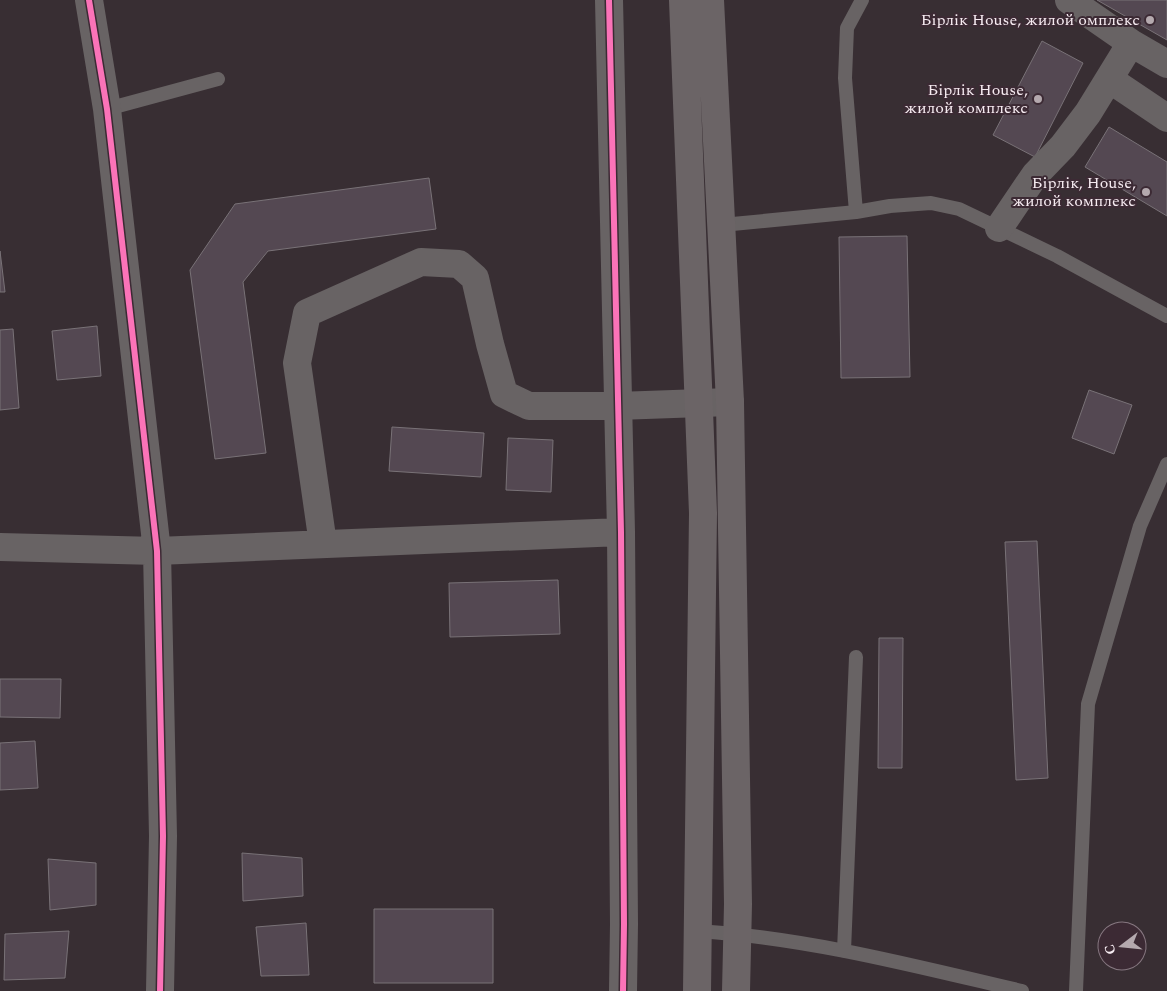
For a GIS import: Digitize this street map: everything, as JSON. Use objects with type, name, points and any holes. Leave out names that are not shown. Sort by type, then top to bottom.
[{"type":"main road","points":[[683,0],[703,513],[697,991]]},
{"type":"main road","points":[[710,0],[730,402],[737,933],[736,991]]},
{"type":"street","points":[[89,0],[107,109],[157,551],[163,836],[160,991]]},
{"type":"street","points":[[609,0],[617,406],[622,532],[624,914],[622,991]]},
{"type":"street","points":[[1069,0],[1131,44],[1167,64]]},
{"type":"street","points":[[999,228],[1035,175],[1063,146],[1088,113],[1131,44]]},
{"type":"street","points":[[1109,79],[1167,118]]},
{"type":"street","points":[[323,544],[297,363],[307,313],[421,262],[459,264],[475,278],[504,394],[529,406],[617,406],[730,402]]},
{"type":"street","points":[[0,547],[157,551],[622,532]]},
{"type":"lane","points":[[856,212],[845,78],[847,28],[862,0]]},
{"type":"lane","points":[[107,109],[218,79]]},
{"type":"lane","points":[[722,225],[931,203],[959,209],[999,228],[1057,256],[1167,316]]},
{"type":"lane","points":[[1076,991],[1088,704],[1140,526],[1167,464]]},
{"type":"lane","points":[[844,951],[856,656]]},
{"type":"lane","points":[[698,931],[737,933],[844,951],[1022,991]]},
{"type":"building","name":"Бірлік House, жилой омплекс","points":[[1097,0],[1167,0],[1167,40]]},
{"type":"building","name":"Бірлік House, жилой комплекс","points":[[1042,41],[1083,63],[1035,157],[993,135]]},
{"type":"building","name":"Бірлік, House, жилой комплекс","points":[[1109,127],[1167,162],[1167,216],[1085,167]]},
{"type":"building","points":[[429,178],[436,229],[268,251],[243,282],[266,453],[215,459],[190,270],[235,204]]},
{"type":"building","points":[[907,236],[910,377],[841,378],[839,237]]},
{"type":"building","points":[[0,251],[5,292],[0,292]]},
{"type":"building","points":[[97,326],[101,376],[57,380],[52,331]]},
{"type":"building","points":[[13,329],[19,408],[0,410],[0,330]]},
{"type":"building","points":[[1089,390],[1132,405],[1114,454],[1072,438]]},
{"type":"building","points":[[392,427],[484,433],[481,477],[389,471]]},
{"type":"building","points":[[508,438],[553,440],[551,492],[506,490]]},
{"type":"building","points":[[1037,541],[1048,778],[1016,780],[1005,542]]},
{"type":"building","points":[[558,580],[560,634],[450,637],[449,583]]},
{"type":"building","points":[[879,638],[903,638],[902,768],[878,768]]},
{"type":"building","points":[[0,679],[61,679],[60,718],[0,717]]},
{"type":"building","points":[[35,741],[38,788],[0,790],[0,743]]},
{"type":"building","points":[[242,853],[302,858],[303,896],[243,901]]},
{"type":"building","points":[[48,859],[96,863],[96,905],[50,910]]},
{"type":"building","points":[[374,909],[493,909],[493,983],[374,983]]},
{"type":"building","points":[[306,923],[309,975],[261,976],[256,927]]},
{"type":"building","points":[[69,931],[65,978],[4,980],[5,934]]},
{"type":"cycle path","points":[[89,0],[107,109],[157,551],[163,836],[160,991]]},
{"type":"cycle path","points":[[609,0],[621,532],[623,991]]},
{"type":"place","name":"Бірлік House, жилой омплекс","points":[[1150,20]]},
{"type":"place","name":"Бірлік House, жилой комплекс","points":[[1038,99]]},
{"type":"place","name":"Бірлік, House, жилой комплекс","points":[[1146,192]]}]
